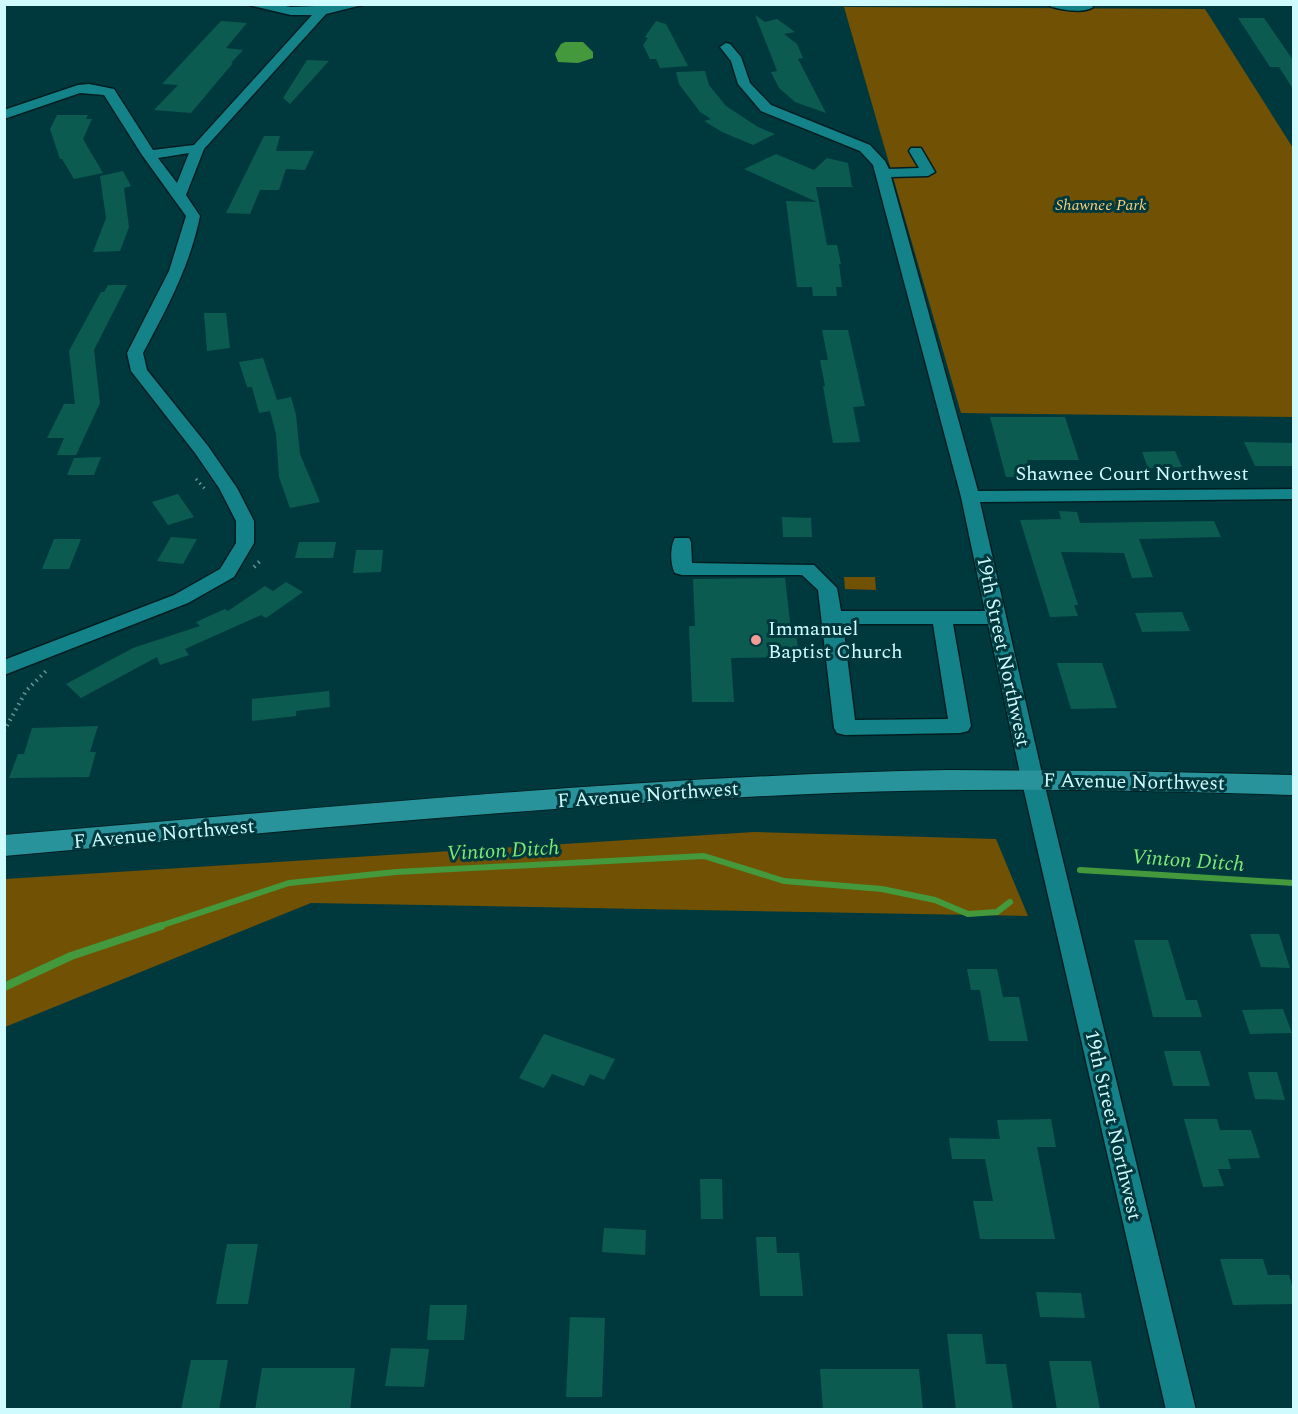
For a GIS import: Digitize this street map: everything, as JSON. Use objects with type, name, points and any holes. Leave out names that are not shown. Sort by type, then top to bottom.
[{"type":"main road","name":"F Avenue Northwest","points":[[4,846],[632,793],[833,783],[1032,778],[1293,785]]},
{"type":"street","points":[[250,4],[291,11],[322,11],[360,4]]},
{"type":"street","points":[[1052,4],[1087,7]]},
{"type":"street","points":[[179,195],[198,148],[322,11]]},
{"type":"street","name":"19th Street Northwest","points":[[726,47],[737,60],[744,84],[766,108],[865,148],[880,164],[970,497],[1032,778],[1181,1410]]},
{"type":"street","points":[[4,114],[78,89],[101,89],[109,92],[149,155],[193,216],[188,244],[177,274],[135,353],[139,371],[202,450],[228,488],[245,521],[245,543],[226,573],[181,599],[4,668]]},
{"type":"street","points":[[149,155],[198,148]]},
{"type":"street","points":[[883,173],[928,172],[916,151]]},
{"type":"street","name":"Shawnee Court Northwest","points":[[970,497],[1293,494]]},
{"type":"street","points":[[682,542],[682,569],[807,569],[827,588],[845,728],[960,726],[942,618]]},
{"type":"street","points":[[831,617],[997,618]]},
{"type":"path","points":[[196,479],[210,495]]},
{"type":"green space","name":"Shawnee Park","points":[[844,7],[1205,9],[1293,148],[1293,417],[961,413]]},
{"type":"green space","points":[[844,577],[875,577],[876,590],[845,589]]},
{"type":"green space","points":[[754,832],[996,839],[1028,916],[311,903],[5,1027],[5,879]]},
{"type":"shaded area","points":[[565,42],[583,42],[593,52],[593,58],[578,63],[558,62],[555,54]]},
{"type":"building","points":[[755,15],[765,22],[777,19],[795,32],[784,34],[797,44],[803,58],[798,59],[826,113],[795,102],[779,88],[771,72],[777,71]]},
{"type":"building","points":[[1238,18],[1264,18],[1293,60],[1293,89],[1279,67],[1270,67]]},
{"type":"building","points":[[221,21],[247,23],[226,48],[243,50],[191,113],[154,110],[178,85],[162,84]]},
{"type":"building","points":[[656,21],[666,24],[688,66],[660,68],[656,59],[650,59],[643,45],[648,38],[645,37]]},
{"type":"building","points":[[307,60],[329,61],[290,104],[283,98]]},
{"type":"building","points":[[705,71],[709,85],[726,106],[758,127],[775,134],[753,145],[722,132],[704,121],[711,119],[700,112],[679,84],[676,72]]},
{"type":"building","points":[[57,115],[88,115],[86,119],[92,119],[83,139],[103,173],[74,179],[60,159],[50,129]]},
{"type":"building","points":[[264,136],[280,136],[276,151],[314,151],[305,170],[286,169],[279,190],[260,190],[250,214],[226,213]]},
{"type":"building","points":[[776,154],[814,170],[827,158],[848,163],[854,187],[816,187],[827,245],[837,245],[841,264],[839,264],[842,287],[836,287],[837,296],[813,296],[812,287],[797,287],[786,201],[817,202],[744,169]]},
{"type":"building","points":[[123,171],[131,186],[124,188],[129,227],[120,251],[93,252],[106,218],[100,176]]},
{"type":"building","points":[[108,285],[127,285],[94,350],[100,403],[76,455],[57,455],[64,438],[47,438],[64,404],[75,404],[69,351],[101,292],[104,292]]},
{"type":"building","points":[[204,313],[226,313],[230,348],[207,351]]},
{"type":"building","points":[[822,330],[848,330],[865,406],[853,407],[860,442],[833,443],[820,360],[828,360]]},
{"type":"building","points":[[263,358],[277,400],[291,397],[296,415],[300,454],[320,502],[290,508],[279,477],[276,434],[270,411],[259,413],[252,387],[247,387],[239,362]]},
{"type":"building","points":[[990,417],[1065,417],[1079,460],[1027,460],[1031,477],[1006,477]]},
{"type":"building","points":[[1244,442],[1293,443],[1293,466],[1255,466]]},
{"type":"building","points":[[1175,451],[1182,467],[1148,468],[1142,452]]},
{"type":"building","points":[[101,457],[94,475],[67,475],[74,458]]},
{"type":"building","points":[[178,494],[194,517],[168,525],[152,502]]},
{"type":"building","points":[[1059,511],[1077,512],[1080,523],[1214,521],[1221,537],[1139,539],[1153,577],[1132,578],[1124,553],[1061,552],[1078,605],[1074,605],[1078,616],[1050,617],[1020,520],[1061,519]]},
{"type":"building","points":[[782,517],[811,518],[812,537],[783,537]]},
{"type":"building","points":[[171,537],[197,539],[183,564],[157,561]]},
{"type":"building","points":[[54,539],[81,539],[69,569],[42,569]]},
{"type":"building","points":[[299,542],[336,542],[333,558],[295,558]]},
{"type":"building","points":[[356,550],[383,550],[381,572],[353,573]]},
{"type":"building","name":"Immanuel Baptist Church","points":[[785,578],[790,622],[792,633],[796,633],[799,657],[731,658],[734,702],[692,702],[689,626],[695,626],[693,579]]},
{"type":"building","points":[[286,582],[303,592],[266,618],[261,615],[185,649],[189,655],[160,665],[157,657],[81,698],[66,684],[133,648],[200,626],[196,622],[225,609],[228,611],[265,586],[273,591]]},
{"type":"building","points":[[1182,612],[1190,631],[1142,632],[1135,613]]},
{"type":"building","points":[[1057,663],[1102,663],[1117,708],[1071,709]]},
{"type":"building","points":[[329,691],[330,707],[296,711],[296,716],[252,721],[252,699]]},
{"type":"building","points":[[98,726],[90,752],[96,752],[89,777],[9,778],[18,754],[24,754],[32,728]]},
{"type":"building","points":[[1250,934],[1279,934],[1290,968],[1261,967]]},
{"type":"building","points":[[1134,940],[1168,940],[1186,1000],[1197,1000],[1202,1017],[1153,1017]]},
{"type":"building","points":[[967,969],[997,969],[1003,997],[1019,997],[1028,1041],[989,1041],[980,990],[971,990]]},
{"type":"building","points":[[1283,1009],[1292,1033],[1250,1034],[1242,1010]]},
{"type":"building","points":[[544,1034],[615,1059],[604,1080],[590,1074],[584,1086],[552,1074],[544,1088],[519,1078]]},
{"type":"building","points":[[1164,1051],[1200,1051],[1210,1086],[1173,1086]]},
{"type":"building","points":[[1248,1072],[1277,1072],[1285,1100],[1255,1099]]},
{"type":"building","points":[[1051,1119],[1056,1147],[1037,1147],[1055,1239],[980,1239],[973,1201],[993,1201],[985,1159],[952,1159],[949,1138],[1000,1139],[997,1120]]},
{"type":"building","points":[[1184,1119],[1217,1119],[1220,1130],[1251,1130],[1260,1158],[1228,1159],[1231,1169],[1218,1169],[1224,1186],[1203,1187]]},
{"type":"building","points":[[700,1179],[722,1179],[723,1219],[701,1219]]},
{"type":"building","points":[[604,1228],[646,1230],[645,1255],[602,1252]]},
{"type":"building","points":[[756,1237],[776,1237],[777,1253],[799,1253],[803,1296],[760,1296]]},
{"type":"building","points":[[227,1244],[258,1244],[248,1304],[216,1304]]},
{"type":"building","points":[[1220,1259],[1263,1259],[1268,1275],[1289,1275],[1293,1289],[1293,1304],[1233,1305]]},
{"type":"building","points":[[1036,1292],[1081,1293],[1085,1318],[1040,1317]]},
{"type":"building","points":[[430,1305],[467,1305],[464,1340],[427,1340]]},
{"type":"building","points":[[570,1317],[605,1318],[602,1397],[566,1397]]},
{"type":"building","points":[[947,1334],[982,1334],[986,1364],[1006,1364],[1013,1410],[956,1410]]},
{"type":"building","points":[[391,1348],[429,1349],[424,1387],[385,1386]]},
{"type":"building","points":[[191,1360],[228,1360],[219,1410],[181,1410]]},
{"type":"building","points":[[1049,1361],[1091,1361],[1100,1410],[1057,1410]]},
{"type":"building","points":[[262,1368],[355,1368],[350,1410],[255,1410]]},
{"type":"building","points":[[820,1369],[919,1369],[923,1410],[823,1410]]},
{"type":"waterway","name":"Vinton Ditch","points":[[157,927],[289,883],[396,872],[704,856],[784,881],[882,889],[935,900],[968,914],[997,912],[1010,902]]},
{"type":"waterway","name":"Vinton Ditch","points":[[1080,870],[1294,883]]},
{"type":"waterway","name":"Vinton Ditch","points":[[4,987],[71,956],[161,926]]},
{"type":"place","name":"Immanuel Baptist Church","points":[[756,640]]}]
